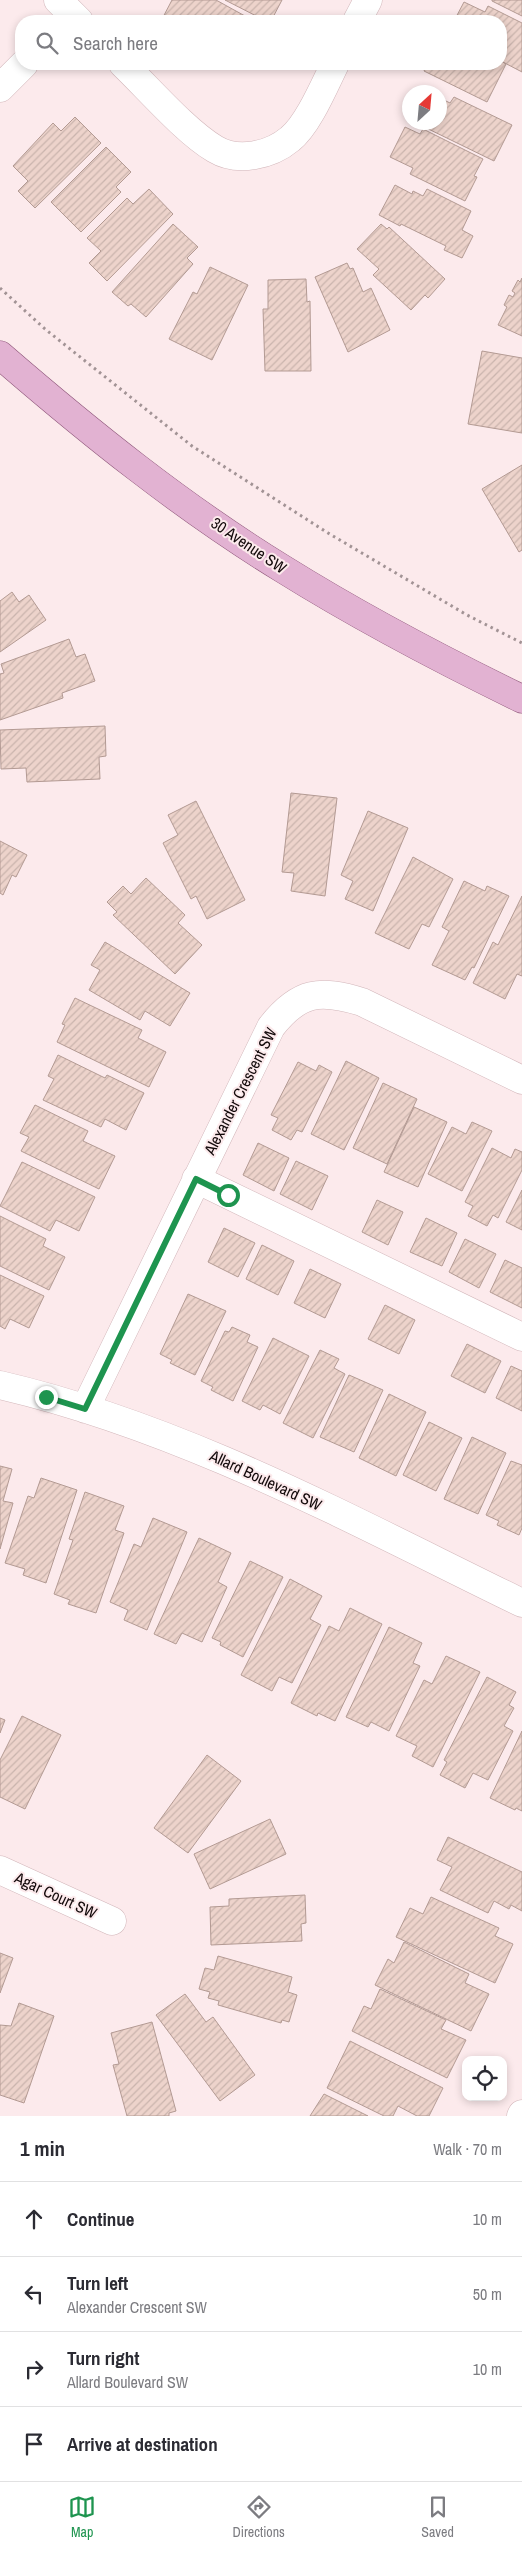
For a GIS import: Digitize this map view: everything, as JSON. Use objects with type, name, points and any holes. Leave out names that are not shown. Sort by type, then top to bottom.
[{"type":"main road","name":"30 Avenue SW","points":[[0,355],[101,439],[164,487],[282,568],[434,656],[522,699]]},
{"type":"street","points":[[360,15],[368,0]]},
{"type":"street","points":[[0,88],[18,70]]},
{"type":"street","points":[[129,70],[191,130],[216,150],[243,156],[266,153],[291,138],[313,107],[332,70]]},
{"type":"street","name":"Alexander Crescent SW","points":[[85,1409],[271,1027],[283,1012],[300,999],[320,994],[341,996],[362,1002],[522,1080]]},
{"type":"street","points":[[196,1179],[522,1337]]},
{"type":"street","name":"Allard Boulevard SW","points":[[0,1385],[85,1409],[171,1438],[219,1458],[522,1603]]},
{"type":"street","name":"Agar Court SW","points":[[0,1870],[112,1921]]},
{"type":"path","points":[[0,288],[45,329],[192,446],[328,533],[467,615],[522,643]]},
{"type":"building","points":[[172,0],[216,0],[243,15],[164,15]]},
{"type":"building","points":[[225,0],[282,0],[274,15],[254,15]]},
{"type":"building","points":[[492,0],[522,0],[522,16],[492,1]]},
{"type":"building","points":[[464,2],[485,12],[488,6],[506,15],[457,15]]},
{"type":"building","points":[[507,16],[522,23],[522,72],[507,64]]},
{"type":"building","points":[[424,70],[503,70],[487,102]]},
{"type":"building","points":[[454,97],[512,125],[494,161],[430,130],[447,130],[447,102],[450,103]]},
{"type":"building","points":[[75,117],[101,143],[35,208],[18,191],[28,181],[13,166],[53,123],[61,131]]},
{"type":"building","points":[[404,130],[411,130],[420,134],[422,130],[425,130],[483,159],[474,176],[477,177],[465,201],[410,174],[413,168],[390,157]]},
{"type":"building","points":[[106,147],[131,172],[116,187],[121,192],[81,232],[51,202]]},
{"type":"building","points":[[395,185],[412,194],[413,191],[423,196],[427,189],[471,211],[462,230],[473,236],[462,258],[444,250],[446,246],[379,215]]},
{"type":"building","points":[[149,189],[173,214],[107,281],[89,263],[101,251],[87,238],[127,198],[133,204]]},
{"type":"building","points":[[173,224],[198,247],[187,258],[193,264],[146,317],[131,304],[128,306],[112,292]]},
{"type":"building","points":[[381,224],[387,229],[389,227],[445,279],[428,298],[425,295],[411,310],[373,275],[379,269],[357,249]]},
{"type":"building","points":[[347,263],[350,269],[353,268],[363,292],[371,288],[390,330],[348,352],[315,277]]},
{"type":"building","points":[[210,267],[248,285],[212,360],[169,339],[193,292],[197,294]]},
{"type":"building","points":[[522,278],[522,336],[498,325],[507,307],[504,305],[509,295],[513,297],[515,293],[512,291],[518,280],[520,282]]},
{"type":"building","points":[[306,279],[307,302],[310,301],[311,371],[265,371],[263,309],[268,309],[268,280]]},
{"type":"building","points":[[482,351],[522,358],[522,433],[468,424]]},
{"type":"building","points":[[522,465],[522,550],[519,552],[482,489]]},
{"type":"building","points":[[12,592],[19,602],[29,595],[46,620],[0,652],[0,601]]},
{"type":"building","points":[[69,639],[76,657],[85,654],[95,681],[62,693],[63,698],[0,720],[0,674],[4,673],[1,664]]},
{"type":"building","points":[[105,726],[106,756],[99,757],[100,779],[27,782],[26,768],[1,769],[0,730]]},
{"type":"building","points":[[291,793],[337,798],[325,896],[291,891],[294,873],[282,872]]},
{"type":"building","points":[[196,801],[245,900],[207,919],[196,896],[191,899],[163,843],[178,835],[168,815]]},
{"type":"building","points":[[368,811],[408,828],[373,911],[345,899],[353,881],[341,875]]},
{"type":"building","points":[[0,841],[27,855],[16,877],[12,875],[3,895],[0,893]]},
{"type":"building","points":[[413,857],[453,879],[429,927],[422,924],[409,949],[375,933]]},
{"type":"building","points":[[146,878],[185,915],[178,923],[202,945],[175,974],[113,915],[117,912],[107,902],[123,886],[131,894]]},
{"type":"building","points":[[464,881],[485,891],[487,886],[509,896],[474,968],[472,967],[465,980],[432,965],[449,931],[442,927]]},
{"type":"building","points":[[522,896],[522,976],[517,974],[505,999],[473,983],[493,942],[498,945]]},
{"type":"building","points":[[105,942],[190,993],[170,1026],[145,1011],[140,1020],[89,990],[100,970],[91,965]]},
{"type":"building","points":[[75,998],[142,1030],[138,1038],[166,1052],[149,1087],[57,1042],[65,1025],[62,1024]]},
{"type":"building","points":[[58,1055],[105,1078],[107,1075],[144,1093],[126,1130],[105,1119],[101,1127],[43,1100],[54,1079],[48,1076]]},
{"type":"building","points":[[346,1061],[379,1078],[344,1150],[311,1134]]},
{"type":"building","points":[[298,1062],[316,1071],[319,1065],[332,1072],[302,1132],[297,1130],[291,1140],[272,1130],[278,1118],[271,1115]]},
{"type":"building","points":[[383,1083],[417,1099],[387,1164],[353,1148]]},
{"type":"building","points":[[35,1105],[88,1131],[83,1141],[115,1156],[99,1189],[21,1151],[29,1137],[20,1133]]},
{"type":"building","points":[[414,1107],[447,1122],[418,1187],[384,1172]]},
{"type":"building","points":[[472,1122],[492,1131],[462,1191],[428,1174],[452,1127],[466,1134]]},
{"type":"building","points":[[258,1143],[289,1158],[274,1191],[243,1175]]},
{"type":"building","points":[[492,1148],[511,1158],[515,1149],[522,1152],[522,1170],[498,1218],[493,1215],[487,1226],[468,1216],[473,1206],[465,1202]]},
{"type":"building","points":[[296,1161],[328,1176],[312,1210],[280,1194]]},
{"type":"building","points":[[22,1162],[95,1197],[79,1231],[56,1220],[50,1231],[0,1206]]},
{"type":"building","points":[[522,1190],[522,1230],[506,1222]]},
{"type":"building","points":[[377,1200],[403,1212],[388,1245],[362,1232]]},
{"type":"building","points":[[0,1216],[46,1239],[43,1246],[65,1257],[49,1290],[0,1266]]},
{"type":"building","points":[[426,1218],[457,1233],[442,1266],[410,1252]]},
{"type":"building","points":[[224,1228],[255,1243],[238,1277],[208,1262]]},
{"type":"building","points":[[465,1239],[496,1254],[479,1288],[449,1272]]},
{"type":"building","points":[[262,1245],[294,1261],[278,1295],[246,1279]]},
{"type":"building","points":[[505,1260],[522,1268],[522,1308],[490,1292]]},
{"type":"building","points":[[310,1269],[341,1284],[325,1318],[294,1303]]},
{"type":"building","points":[[0,1275],[44,1296],[29,1328],[10,1319],[5,1329],[0,1326]]},
{"type":"building","points":[[188,1294],[226,1311],[195,1375],[170,1363],[172,1360],[160,1354]]},
{"type":"building","points":[[385,1305],[415,1320],[399,1354],[368,1339]]},
{"type":"building","points":[[232,1327],[250,1335],[247,1342],[258,1347],[233,1401],[211,1390],[213,1387],[201,1381],[225,1331],[229,1332]]},
{"type":"building","points":[[273,1338],[309,1356],[280,1414],[263,1405],[260,1410],[242,1401]]},
{"type":"building","points":[[467,1344],[501,1361],[485,1393],[451,1376]]},
{"type":"building","points":[[320,1350],[339,1359],[334,1368],[345,1374],[313,1438],[283,1423]]},
{"type":"building","points":[[511,1366],[522,1371],[522,1411],[496,1398]]},
{"type":"building","points":[[349,1375],[383,1390],[354,1452],[320,1437]]},
{"type":"building","points":[[389,1394],[426,1412],[396,1476],[359,1458]]},
{"type":"building","points":[[429,1422],[462,1438],[436,1491],[403,1475]]},
{"type":"building","points":[[472,1437],[506,1453],[478,1514],[444,1499]]},
{"type":"building","points":[[511,1461],[522,1465],[522,1528],[519,1535],[497,1525],[499,1521],[486,1515]]},
{"type":"building","points":[[0,1466],[12,1469],[3,1501],[13,1503],[0,1549]]},
{"type":"building","points":[[41,1478],[77,1490],[46,1583],[23,1575],[25,1569],[5,1563],[28,1496],[34,1498]]},
{"type":"building","points":[[85,1492],[124,1506],[115,1530],[124,1533],[96,1613],[68,1604],[70,1600],[54,1594],[73,1540],[69,1539]]},
{"type":"building","points":[[153,1518],[187,1532],[147,1630],[124,1620],[128,1610],[110,1602],[134,1544],[141,1547]]},
{"type":"building","points":[[199,1538],[231,1553],[218,1582],[227,1587],[202,1642],[182,1633],[176,1644],[154,1634]]},
{"type":"building","points":[[250,1561],[283,1577],[243,1657],[220,1645],[221,1642],[212,1638]]},
{"type":"building","points":[[290,1579],[322,1596],[310,1619],[321,1625],[292,1683],[279,1677],[272,1691],[241,1675]]},
{"type":"building","points":[[350,1608],[382,1624],[335,1721],[318,1713],[317,1716],[291,1703],[329,1626],[339,1631]]},
{"type":"building","points":[[389,1627],[422,1643],[413,1663],[420,1666],[389,1731],[371,1722],[368,1727],[346,1717]]},
{"type":"building","points":[[446,1656],[480,1672],[433,1767],[412,1756],[417,1746],[396,1736],[424,1680],[432,1684]]},
{"type":"building","points":[[487,1677],[516,1692],[509,1705],[514,1708],[504,1726],[513,1731],[488,1780],[473,1773],[465,1788],[440,1775],[447,1762],[444,1760]]},
{"type":"building","points":[[22,1716],[61,1735],[25,1809],[0,1797],[0,1760]]},
{"type":"building","points":[[0,1718],[5,1720],[0,1733]]},
{"type":"building","points":[[522,1731],[522,1811],[516,1808],[515,1810],[490,1798]]},
{"type":"building","points":[[207,1755],[241,1781],[188,1853],[154,1828]]},
{"type":"building","points":[[270,1819],[286,1854],[210,1889],[194,1854]]},
{"type":"building","points":[[448,1837],[522,1872],[522,1911],[511,1905],[509,1909],[494,1901],[488,1913],[440,1890],[452,1867],[437,1860]]},
{"type":"building","points":[[305,1895],[306,1923],[301,1924],[302,1941],[211,1945],[210,1907],[229,1906],[229,1899]]},
{"type":"building","points":[[431,1897],[499,1928],[495,1936],[513,1944],[495,1983],[396,1937],[410,1908],[423,1914]]},
{"type":"building","points":[[404,1942],[469,1974],[465,1983],[489,1994],[471,2031],[375,1985],[388,1959],[394,1963]]},
{"type":"building","points":[[0,1953],[13,1958],[0,1993]]},
{"type":"building","points":[[218,1956],[292,1977],[288,1992],[297,1995],[289,2022],[282,2020],[281,2023],[218,2005],[219,2001],[208,1998],[210,1992],[199,1989],[205,1968],[214,1970]]},
{"type":"building","points":[[380,1989],[446,2020],[441,2029],[466,2040],[447,2078],[352,2031],[364,2006],[371,2009]]},
{"type":"building","points":[[185,1994],[206,2022],[213,2017],[255,2075],[220,2101],[156,2015]]},
{"type":"building","points":[[19,2003],[54,2016],[24,2103],[0,2095],[0,2025],[11,2026]]},
{"type":"building","points":[[152,2022],[176,2111],[169,2113],[169,2116],[127,2116],[113,2065],[119,2064],[111,2033]]},
{"type":"building","points":[[350,2041],[443,2088],[429,2116],[417,2116],[398,2106],[393,2116],[384,2116],[327,2088]]},
{"type":"building","points":[[324,2094],[368,2116],[310,2116]]},
{"type":"route","points":[[46,1397],[85,1409],[196,1179],[228,1195]]}]
